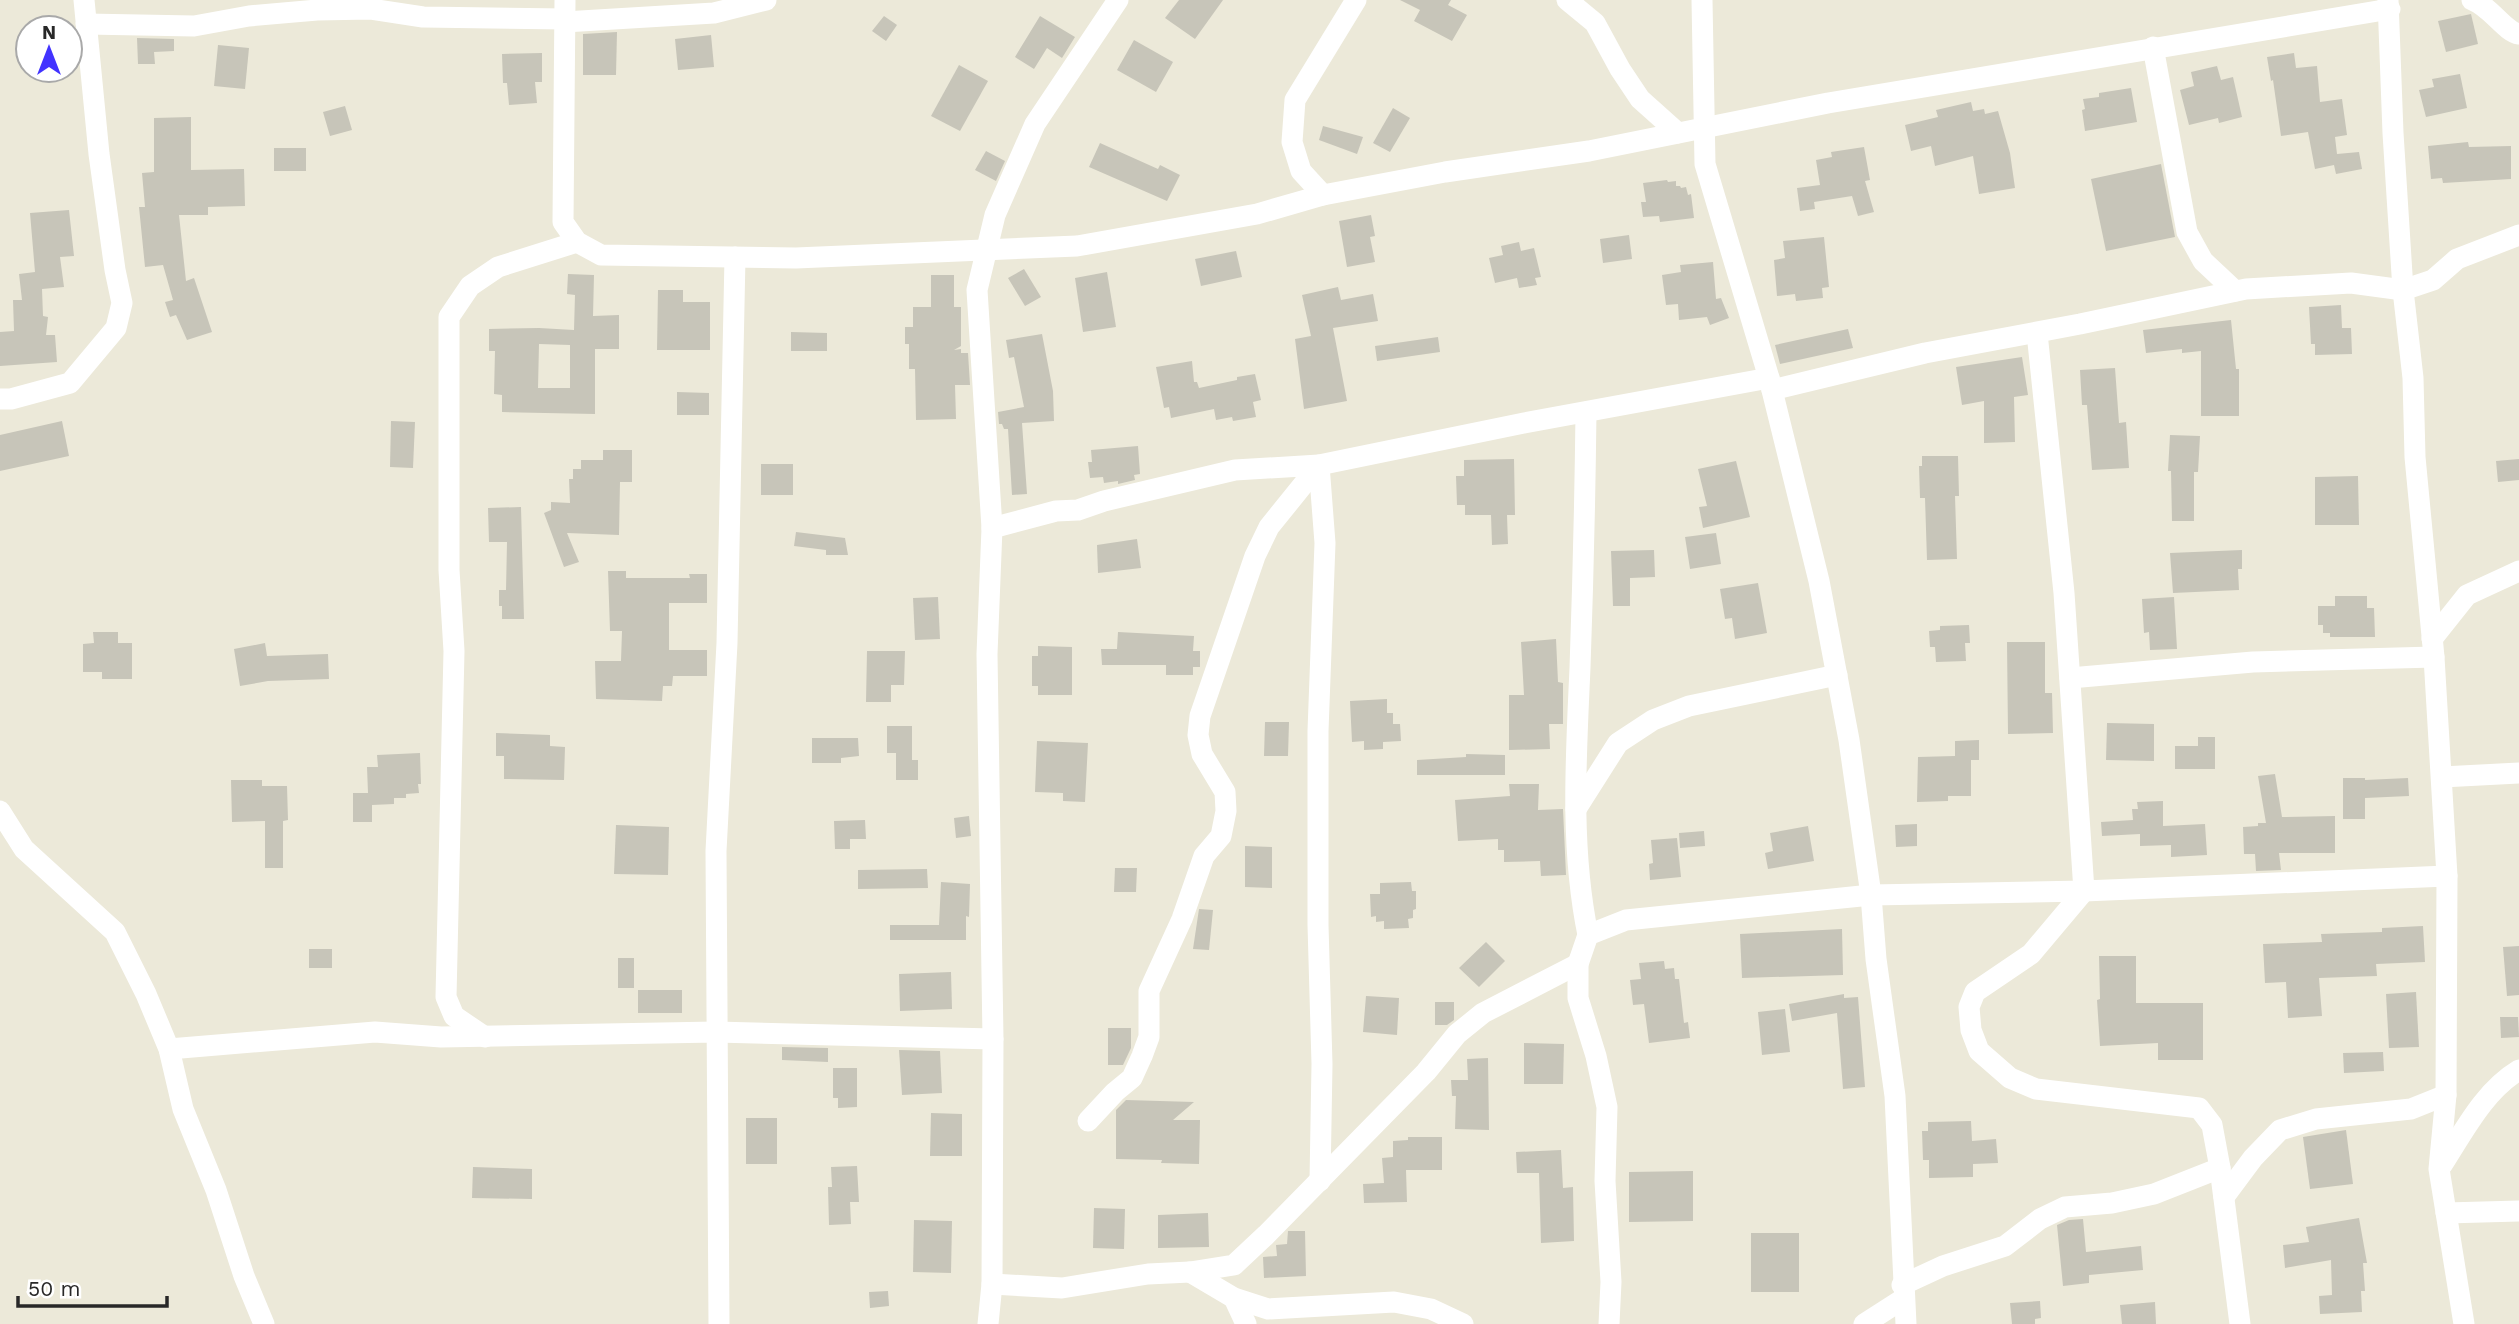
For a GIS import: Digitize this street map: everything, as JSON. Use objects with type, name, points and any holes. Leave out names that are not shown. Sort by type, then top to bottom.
[{"type":"street","points":[[0,399],[11,399],[71,383],[116,328],[122,303],[99,154],[84,0]]},
{"type":"street","points":[[86,24],[194,26],[317,5],[423,17],[714,13],[765,0]]},
{"type":"street","points":[[988,1324],[992,1284],[993,1039],[987,654],[992,528],[977,290],[996,215],[1035,124],[1118,0]]},
{"type":"street","points":[[1322,195],[1301,171],[1292,142],[1295,100],[1356,0]]},
{"type":"street","points":[[1567,0],[1595,23],[1640,99],[1678,133]]},
{"type":"street","points":[[1702,0],[1705,164],[1770,384],[1819,581],[1849,740],[1895,1096],[1906,1324]]},
{"type":"street","points":[[2472,0],[2488,8],[2513,33],[2519,34]]},
{"type":"street","points":[[565,14],[563,222],[577,242],[601,255],[796,258],[1077,246],[1257,214],[1322,195],[1445,172],[1589,151],[1842,100],[2389,4],[2393,133],[2403,290],[2413,378],[2415,457],[2433,648],[2447,876],[2446,1095],[2439,1170],[2464,1324]]},
{"type":"street","points":[[2153,47],[2187,232],[2203,261],[2235,291]]},
{"type":"street","points":[[992,528],[1056,511],[1078,510],[1104,501],[1235,470],[1319,465],[1586,412],[1770,384],[2037,333],[2235,291],[2351,283],[2403,290],[2433,280],[2458,259],[2519,235]]},
{"type":"street","points":[[485,1037],[454,1016],[446,997],[454,651],[449,570],[449,317],[470,286],[498,267],[577,242]]},
{"type":"street","points":[[719,1324],[716,851],[727,643],[735,257]]},
{"type":"street","points":[[2037,333],[2064,593],[2084,891],[2031,954],[1975,992],[1969,1007],[1971,1030],[1979,1051],[2010,1078],[2036,1089],[2199,1108],[2212,1125],[2220,1168],[2239,1324]]},
{"type":"street","points":[[1586,412],[1576,809],[1581,900],[1588,934],[1578,964],[1578,998],[1596,1056],[1607,1107],[1605,1181],[1611,1282],[1609,1324]]},
{"type":"street","points":[[1088,1121],[1132,1078],[1149,1037],[1149,990],[1182,919],[1204,856],[1221,836],[1226,811],[1225,792],[1202,754],[1198,735],[1200,716],[1255,556],[1269,527],[1319,465]]},
{"type":"street","points":[[1319,465],[1325,543],[1318,732],[1318,925],[1322,1064],[1320,1181]]},
{"type":"street","points":[[2433,648],[2467,595],[2519,571]]},
{"type":"street","points":[[2070,678],[2433,648]]},
{"type":"street","points":[[1576,809],[1618,743],[1653,720],[1689,706],[1837,676]]},
{"type":"street","points":[[2442,777],[2519,773]]},
{"type":"street","points":[[0,811],[24,849],[115,932],[146,994],[169,1049],[183,1109],[216,1190],[244,1276],[264,1324]]},
{"type":"street","points":[[1588,934],[1626,920],[1871,895],[2084,891],[2447,876]]},
{"type":"street","points":[[992,1284],[1062,1288],[1234,1265],[1320,1181],[1466,1027],[1483,1013],[1578,964]]},
{"type":"street","points":[[169,1049],[375,1032],[441,1037],[716,1032],[993,1039]]},
{"type":"street","points":[[2439,1170],[2472,1118],[2501,1080],[2519,1070]]},
{"type":"street","points":[[2224,1197],[2253,1158],[2280,1130],[2316,1119],[2411,1109],[2446,1095]]},
{"type":"street","points":[[1864,1324],[1903,1292],[1943,1266],[2005,1246],[2040,1219],[2065,1207],[2112,1203],[2154,1194],[2220,1168]]},
{"type":"street","points":[[2446,1213],[2519,1211]]},
{"type":"street","points":[[1190,1272],[1234,1298],[1268,1308],[1394,1302],[1431,1308],[1463,1324]]},
{"type":"street","points":[[1234,1298],[1246,1324]]},
{"type":"building","points":[[1179,0],[1223,0],[1195,39],[1165,18]]},
{"type":"building","points":[[1400,0],[1451,0],[1448,5],[1467,15],[1452,41],[1414,21],[1420,10]]},
{"type":"building","points":[[2471,14],[2478,44],[2446,52],[2438,21]]},
{"type":"building","points":[[884,16],[897,25],[886,41],[872,31]]},
{"type":"building","points":[[1040,16],[1075,37],[1062,58],[1047,48],[1034,69],[1015,57]]},
{"type":"building","points":[[617,32],[616,75],[583,75],[583,34]]},
{"type":"building","points":[[711,35],[714,67],[678,70],[675,39]]},
{"type":"building","points":[[137,38],[174,39],[174,51],[154,52],[155,64],[138,64]]},
{"type":"building","points":[[1134,40],[1173,62],[1156,92],[1117,70]]},
{"type":"building","points":[[218,45],[249,48],[245,89],[214,86]]},
{"type":"building","points":[[542,53],[542,82],[535,82],[537,103],[509,105],[507,83],[503,83],[502,54]]},
{"type":"building","points":[[2294,53],[2296,68],[2317,66],[2320,102],[2342,99],[2347,135],[2335,137],[2337,154],[2359,152],[2362,169],[2336,174],[2334,165],[2315,169],[2308,132],[2281,136],[2267,57]]},
{"type":"building","points":[[959,65],[988,81],[960,131],[931,116]]},
{"type":"building","points":[[2217,66],[2221,80],[2233,77],[2242,117],[2219,123],[2218,118],[2189,125],[2180,90],[2194,86],[2191,72]]},
{"type":"building","points":[[2460,74],[2467,108],[2426,117],[2419,90],[2434,87],[2432,79]]},
{"type":"building","points":[[2131,88],[2137,122],[2085,131],[2083,99],[2099,97],[2099,93]]},
{"type":"building","points":[[1971,102],[1973,111],[1984,109],[1985,114],[1998,111],[2010,153],[2015,188],[1979,194],[1973,156],[1935,166],[1931,146],[1911,151],[1905,125],[1938,117],[1936,110]]},
{"type":"building","points":[[345,106],[352,130],[330,136],[323,112]]},
{"type":"building","points":[[1393,108],[1410,118],[1390,152],[1373,143]]},
{"type":"building","points":[[191,117],[191,170],[244,169],[245,206],[208,207],[208,215],[179,215],[186,281],[194,278],[212,332],[187,340],[176,315],[170,317],[165,302],[173,300],[163,265],[145,267],[139,207],[145,207],[142,173],[154,172],[154,118]]},
{"type":"building","points":[[1323,126],[1363,137],[1357,154],[1319,140]]},
{"type":"building","points":[[2468,142],[2469,147],[2511,146],[2511,179],[2443,183],[2442,178],[2431,179],[2428,146]]},
{"type":"building","points":[[1100,143],[1158,169],[1160,165],[1180,175],[1167,201],[1089,167]]},
{"type":"building","points":[[1864,147],[1870,180],[1865,181],[1874,212],[1858,216],[1852,196],[1814,202],[1815,209],[1800,211],[1797,188],[1820,185],[1816,160],[1832,157],[1831,152]]},
{"type":"building","points":[[274,148],[306,148],[306,171],[274,171]]},
{"type":"building","points":[[986,151],[1005,161],[996,181],[975,170]]},
{"type":"building","points":[[2161,164],[2175,237],[2106,251],[2091,179]]},
{"type":"building","points":[[1676,181],[1676,186],[1686,187],[1688,195],[1691,194],[1694,218],[1660,222],[1659,216],[1643,217],[1641,202],[1646,202],[1643,183]]},
{"type":"building","points":[[69,210],[74,256],[60,257],[64,287],[42,289],[43,316],[48,317],[46,335],[55,335],[57,362],[0,366],[0,332],[14,331],[13,300],[22,300],[19,274],[35,272],[30,213]]},
{"type":"building","points":[[1371,215],[1375,236],[1370,237],[1375,262],[1347,267],[1339,221]]},
{"type":"building","points":[[1629,235],[1632,259],[1603,263],[1600,239]]},
{"type":"building","points":[[1824,237],[1829,287],[1822,288],[1823,298],[1796,301],[1795,294],[1777,296],[1774,260],[1785,258],[1783,241]]},
{"type":"building","points":[[1519,242],[1521,251],[1534,248],[1541,277],[1535,278],[1537,285],[1519,288],[1517,278],[1495,283],[1489,258],[1503,255],[1501,246]]},
{"type":"building","points":[[1236,251],[1242,277],[1201,286],[1195,259]]},
{"type":"building","points":[[1713,262],[1716,299],[1721,298],[1729,318],[1710,325],[1707,317],[1679,320],[1678,304],[1666,305],[1662,275],[1681,272],[1680,265]]},
{"type":"building","points":[[1024,269],[1041,297],[1025,306],[1008,278]]},
{"type":"building","points":[[1107,272],[1116,327],[1083,332],[1075,278]]},
{"type":"building","points":[[568,274],[594,275],[593,316],[619,315],[619,349],[595,349],[595,414],[502,412],[502,395],[494,394],[495,351],[489,351],[489,329],[574,330],[575,295],[567,294]],"holes":[[[539,344],[570,345],[570,388],[538,388]]]},
{"type":"building","points":[[931,275],[954,275],[954,307],[961,307],[961,346],[954,350],[961,349],[961,353],[968,353],[970,385],[955,385],[956,419],[916,420],[915,369],[909,369],[909,344],[905,344],[905,327],[913,327],[913,307],[931,307]]},
{"type":"building","points":[[1338,287],[1341,300],[1373,294],[1378,321],[1333,328],[1347,401],[1304,409],[1295,339],[1311,336],[1302,295]]},
{"type":"building","points":[[658,290],[683,290],[683,302],[710,302],[710,350],[657,350]]},
{"type":"building","points":[[2341,305],[2342,328],[2351,328],[2352,354],[2315,355],[2315,344],[2311,344],[2309,307]]},
{"type":"building","points":[[2231,320],[2236,369],[2239,369],[2239,416],[2201,416],[2201,351],[2182,353],[2182,349],[2146,353],[2143,330]]},
{"type":"building","points":[[1848,329],[1853,348],[1780,364],[1775,345]]},
{"type":"building","points":[[791,332],[827,333],[827,351],[791,351]]},
{"type":"building","points":[[1042,334],[1053,391],[1054,421],[1022,423],[1027,494],[1012,495],[1008,429],[999,424],[998,412],[1024,407],[1014,357],[1009,358],[1006,340]]},
{"type":"building","points":[[1438,337],[1440,352],[1377,361],[1375,346]]},
{"type":"building","points":[[2022,357],[2028,395],[2014,397],[2015,442],[1984,443],[1984,401],[1962,405],[1956,367]]},
{"type":"building","points":[[1192,361],[1194,382],[1197,382],[1199,388],[1255,374],[1261,400],[1253,402],[1256,417],[1233,421],[1232,417],[1216,420],[1214,409],[1171,418],[1169,407],[1164,408],[1156,367]]},
{"type":"building","points":[[2115,368],[2119,423],[2126,422],[2129,468],[2092,470],[2087,405],[2082,405],[2080,370]]},
{"type":"building","points":[[677,392],[709,393],[709,415],[677,415]]},
{"type":"building","points":[[62,421],[69,456],[0,471],[0,435]]},
{"type":"building","points":[[391,421],[415,422],[413,468],[390,467]]},
{"type":"building","points":[[2170,435],[2200,436],[2198,472],[2194,472],[2194,521],[2172,521],[2171,471],[2168,471]]},
{"type":"building","points":[[1138,446],[1140,474],[1134,475],[1135,480],[1118,484],[1118,481],[1104,483],[1103,477],[1090,478],[1088,462],[1092,462],[1091,450]]},
{"type":"building","points":[[603,450],[632,450],[632,482],[620,482],[619,535],[567,533],[579,562],[564,567],[544,513],[551,510],[551,502],[570,503],[569,479],[573,479],[573,469],[581,469],[581,460],[603,460]]},
{"type":"building","points":[[1922,456],[1958,456],[1959,496],[1955,496],[1957,559],[1927,560],[1925,498],[1920,498],[1919,466],[1922,466]]},
{"type":"building","points":[[1514,459],[1515,515],[1507,515],[1508,544],[1492,545],[1491,515],[1465,515],[1465,505],[1457,505],[1456,476],[1464,476],[1464,460]]},
{"type":"building","points":[[2519,459],[2519,480],[2498,482],[2496,461]]},
{"type":"building","points":[[1736,461],[1750,517],[1703,528],[1699,507],[1707,506],[1698,469]]},
{"type":"building","points":[[761,464],[793,464],[793,495],[761,495]]},
{"type":"building","points":[[2358,476],[2359,525],[2315,525],[2315,477]]},
{"type":"building","points":[[521,507],[524,619],[502,619],[499,590],[506,590],[507,542],[489,542],[488,508]]},
{"type":"building","points":[[796,532],[845,538],[848,555],[826,555],[826,550],[794,546]]},
{"type":"building","points":[[1716,533],[1721,564],[1690,569],[1685,537]]},
{"type":"building","points":[[1137,539],[1141,568],[1098,573],[1097,545]]},
{"type":"building","points":[[1654,550],[1655,577],[1630,578],[1630,606],[1613,606],[1611,551]]},
{"type":"building","points":[[2242,550],[2242,569],[2238,569],[2239,590],[2173,593],[2170,553]]},
{"type":"building","points":[[608,571],[626,571],[626,578],[690,578],[689,574],[707,574],[707,603],[669,603],[669,650],[707,650],[707,676],[673,676],[672,686],[663,686],[662,701],[596,699],[595,661],[621,661],[622,631],[610,631]]},
{"type":"building","points":[[1758,583],[1767,633],[1735,639],[1732,618],[1725,619],[1720,589]]},
{"type":"building","points":[[2335,596],[2367,596],[2367,608],[2374,608],[2375,637],[2330,637],[2330,633],[2323,633],[2323,625],[2318,625],[2318,606],[2335,606]]},
{"type":"building","points":[[938,597],[940,639],[915,640],[913,598]]},
{"type":"building","points":[[2174,597],[2177,649],[2150,650],[2149,632],[2144,633],[2142,599]]},
{"type":"building","points":[[1969,625],[1970,643],[1965,643],[1966,661],[1936,662],[1935,647],[1930,647],[1929,631],[1940,630],[1940,626]]},
{"type":"building","points":[[93,632],[118,632],[118,643],[132,643],[132,679],[102,679],[102,672],[83,672],[83,644],[94,643]]},
{"type":"building","points":[[1118,632],[1194,636],[1193,651],[1200,651],[1200,667],[1193,667],[1193,675],[1166,675],[1166,665],[1102,665],[1101,649],[1117,649]]},
{"type":"building","points":[[1556,639],[1558,682],[1563,683],[1563,724],[1549,724],[1550,749],[1509,750],[1509,695],[1524,695],[1521,642]]},
{"type":"building","points":[[2007,642],[2045,642],[2045,693],[2052,693],[2053,733],[2008,734]]},
{"type":"building","points":[[265,643],[267,656],[328,654],[329,679],[268,681],[240,686],[234,649]]},
{"type":"building","points":[[1038,646],[1072,647],[1072,695],[1038,695],[1038,686],[1032,686],[1032,656],[1038,656]]},
{"type":"building","points":[[867,651],[905,651],[904,685],[891,685],[891,702],[866,702]]},
{"type":"building","points":[[1387,699],[1387,713],[1393,713],[1393,724],[1400,724],[1401,741],[1383,742],[1383,749],[1364,750],[1364,741],[1352,742],[1350,701]]},
{"type":"building","points":[[1265,722],[1289,722],[1288,756],[1264,756]]},
{"type":"building","points":[[2107,723],[2154,724],[2154,761],[2106,760]]},
{"type":"building","points":[[887,726],[912,726],[912,760],[918,760],[918,780],[896,780],[896,753],[887,753]]},
{"type":"building","points":[[496,733],[550,735],[550,746],[565,747],[564,780],[504,779],[504,756],[496,756]]},
{"type":"building","points":[[2198,737],[2215,737],[2215,769],[2175,769],[2175,746],[2198,746]]},
{"type":"building","points":[[812,738],[858,738],[859,756],[841,758],[841,763],[812,763]]},
{"type":"building","points":[[1979,740],[1979,760],[1971,760],[1971,796],[1948,796],[1948,801],[1917,802],[1918,757],[1955,756],[1955,741]]},
{"type":"building","points":[[1037,741],[1088,743],[1085,802],[1063,801],[1063,793],[1035,792]]},
{"type":"building","points":[[420,753],[419,793],[406,794],[406,798],[394,798],[394,804],[372,805],[372,822],[353,822],[353,793],[368,793],[367,767],[378,767],[377,755]]},
{"type":"building","points":[[1466,754],[1505,755],[1505,775],[1417,775],[1417,760],[1466,757]]},
{"type":"building","points":[[2275,774],[2282,817],[2335,816],[2335,853],[2279,853],[2281,870],[2256,871],[2255,854],[2244,854],[2243,827],[2266,823],[2258,776]]},
{"type":"building","points":[[2343,778],[2408,778],[2409,796],[2365,798],[2365,819],[2343,819]]},
{"type":"building","points":[[231,780],[262,780],[262,786],[287,786],[288,820],[283,821],[283,868],[265,868],[265,821],[232,822]]},
{"type":"building","points":[[1509,784],[1539,784],[1538,810],[1563,809],[1566,875],[1541,876],[1540,861],[1504,862],[1504,850],[1498,850],[1498,839],[1458,841],[1455,800],[1510,796]]},
{"type":"building","points":[[2163,801],[2163,826],[2205,824],[2207,855],[2171,857],[2171,845],[2140,846],[2140,834],[2102,836],[2101,822],[2133,820],[2132,809],[2138,809],[2137,802]]},
{"type":"building","points":[[969,816],[971,836],[956,838],[954,818]]},
{"type":"building","points":[[865,820],[866,839],[850,839],[850,849],[835,849],[834,821]]},
{"type":"building","points":[[1917,824],[1917,846],[1896,847],[1895,825]]},
{"type":"building","points":[[616,825],[669,827],[668,875],[614,874]]},
{"type":"building","points":[[1808,826],[1814,861],[1768,869],[1765,853],[1773,851],[1770,833]]},
{"type":"building","points":[[1704,831],[1705,846],[1680,848],[1679,833]]},
{"type":"building","points":[[1677,838],[1681,877],[1650,880],[1649,864],[1653,863],[1651,840]]},
{"type":"building","points":[[1245,846],[1272,847],[1272,888],[1245,887]]},
{"type":"building","points":[[1115,868],[1137,868],[1136,892],[1114,892]]},
{"type":"building","points":[[927,869],[928,888],[858,889],[858,870]]},
{"type":"building","points":[[941,882],[970,884],[966,940],[890,940],[890,925],[939,925]]},
{"type":"building","points":[[1411,882],[1412,891],[1416,891],[1416,909],[1413,910],[1413,918],[1408,919],[1409,928],[1384,929],[1384,921],[1376,922],[1376,916],[1371,917],[1370,894],[1380,894],[1380,883]]},
{"type":"building","points":[[1199,909],[1213,910],[1209,950],[1193,949]]},
{"type":"building","points":[[2423,926],[2425,962],[2376,964],[2377,976],[2319,978],[2322,1016],[2288,1018],[2286,982],[2265,983],[2263,944],[2322,942],[2321,934],[2382,932],[2382,928]]},
{"type":"building","points":[[1842,929],[1843,975],[1742,978],[1740,934]]},
{"type":"building","points":[[1486,942],[1505,961],[1479,987],[1459,968]]},
{"type":"building","points":[[2519,946],[2519,995],[2507,996],[2503,947]]},
{"type":"building","points":[[309,949],[332,949],[332,968],[309,968]]},
{"type":"building","points":[[2099,956],[2136,956],[2136,1003],[2203,1003],[2203,1060],[2158,1060],[2158,1043],[2100,1046],[2097,1000],[2100,999]]},
{"type":"building","points":[[618,958],[634,958],[634,988],[618,988]]},
{"type":"building","points":[[1664,961],[1665,969],[1674,968],[1675,979],[1679,979],[1684,1023],[1688,1022],[1690,1038],[1649,1043],[1644,1004],[1633,1005],[1630,980],[1641,979],[1639,963]]},
{"type":"building","points":[[951,972],[952,1009],[900,1011],[899,974]]},
{"type":"building","points":[[638,990],[682,990],[682,1013],[638,1013]]},
{"type":"building","points":[[2416,992],[2419,1047],[2389,1048],[2386,994]]},
{"type":"building","points":[[1844,994],[1844,998],[1858,997],[1865,1087],[1843,1089],[1837,1013],[1792,1021],[1789,1004]]},
{"type":"building","points":[[1366,996],[1399,998],[1397,1035],[1363,1032]]},
{"type":"building","points":[[1435,1002],[1454,1002],[1454,1020],[1447,1025],[1435,1025]]},
{"type":"building","points":[[1785,1009],[1790,1052],[1762,1055],[1758,1012]]},
{"type":"building","points":[[2500,1017],[2518,1017],[2519,1037],[2501,1038]]},
{"type":"building","points":[[1108,1028],[1131,1028],[1131,1048],[1123,1065],[1108,1065]]},
{"type":"building","points":[[1524,1043],[1564,1044],[1563,1084],[1524,1084]]},
{"type":"building","points":[[782,1047],[828,1048],[828,1062],[782,1060]]},
{"type":"building","points":[[899,1050],[940,1051],[942,1093],[902,1095]]},
{"type":"building","points":[[2383,1052],[2384,1071],[2344,1073],[2343,1053]]},
{"type":"building","points":[[1488,1058],[1489,1130],[1455,1129],[1456,1096],[1452,1096],[1451,1080],[1468,1080],[1467,1059]]},
{"type":"building","points":[[833,1068],[857,1068],[857,1107],[838,1108],[838,1098],[833,1098]]},
{"type":"building","points":[[1126,1100],[1194,1102],[1173,1120],[1200,1120],[1199,1164],[1116,1159],[1116,1110]]},
{"type":"building","points":[[931,1113],[962,1114],[962,1156],[930,1156]]},
{"type":"building","points":[[746,1118],[777,1118],[777,1164],[746,1164]]},
{"type":"building","points":[[1971,1121],[1972,1141],[1996,1139],[1998,1163],[1973,1164],[1973,1177],[1929,1178],[1929,1160],[1923,1160],[1922,1131],[1928,1131],[1928,1122]]},
{"type":"building","points":[[2346,1130],[2353,1184],[2310,1189],[2303,1137]]},
{"type":"building","points":[[1408,1137],[1442,1137],[1442,1170],[1406,1170],[1407,1202],[1364,1203],[1363,1184],[1384,1183],[1382,1158],[1393,1157],[1393,1141],[1408,1140]]},
{"type":"building","points":[[1561,1150],[1563,1188],[1573,1187],[1574,1241],[1541,1243],[1539,1173],[1517,1173],[1516,1152]]},
{"type":"building","points":[[857,1166],[859,1202],[850,1202],[851,1224],[829,1225],[828,1187],[832,1187],[831,1167]]},
{"type":"building","points":[[473,1167],[532,1169],[532,1199],[472,1198]]},
{"type":"building","points":[[1693,1171],[1693,1221],[1629,1222],[1629,1172]]},
{"type":"building","points":[[1094,1208],[1125,1209],[1124,1249],[1093,1248]]},
{"type":"building","points":[[1208,1213],[1209,1247],[1158,1248],[1158,1215]]},
{"type":"building","points":[[2359,1218],[2367,1263],[2363,1263],[2365,1291],[2361,1291],[2362,1312],[2320,1314],[2319,1296],[2332,1295],[2331,1260],[2285,1268],[2283,1245],[2309,1242],[2306,1227]]},
{"type":"building","points":[[2083,1219],[2086,1252],[2141,1246],[2143,1270],[2089,1275],[2089,1283],[2063,1286],[2057,1225],[2069,1220]]},
{"type":"building","points":[[914,1220],[952,1221],[951,1273],[913,1272]]},
{"type":"building","points":[[1288,1231],[1305,1231],[1306,1276],[1264,1278],[1263,1257],[1277,1256],[1276,1245],[1287,1244]]},
{"type":"building","points":[[1751,1233],[1799,1233],[1799,1292],[1751,1292]]},
{"type":"building","points":[[888,1291],[889,1306],[870,1308],[869,1292]]},
{"type":"building","points":[[2040,1301],[2041,1318],[2035,1319],[2035,1324],[2012,1324],[2010,1303]]},
{"type":"building","points":[[2155,1302],[2156,1324],[2122,1324],[2120,1305]]}]
